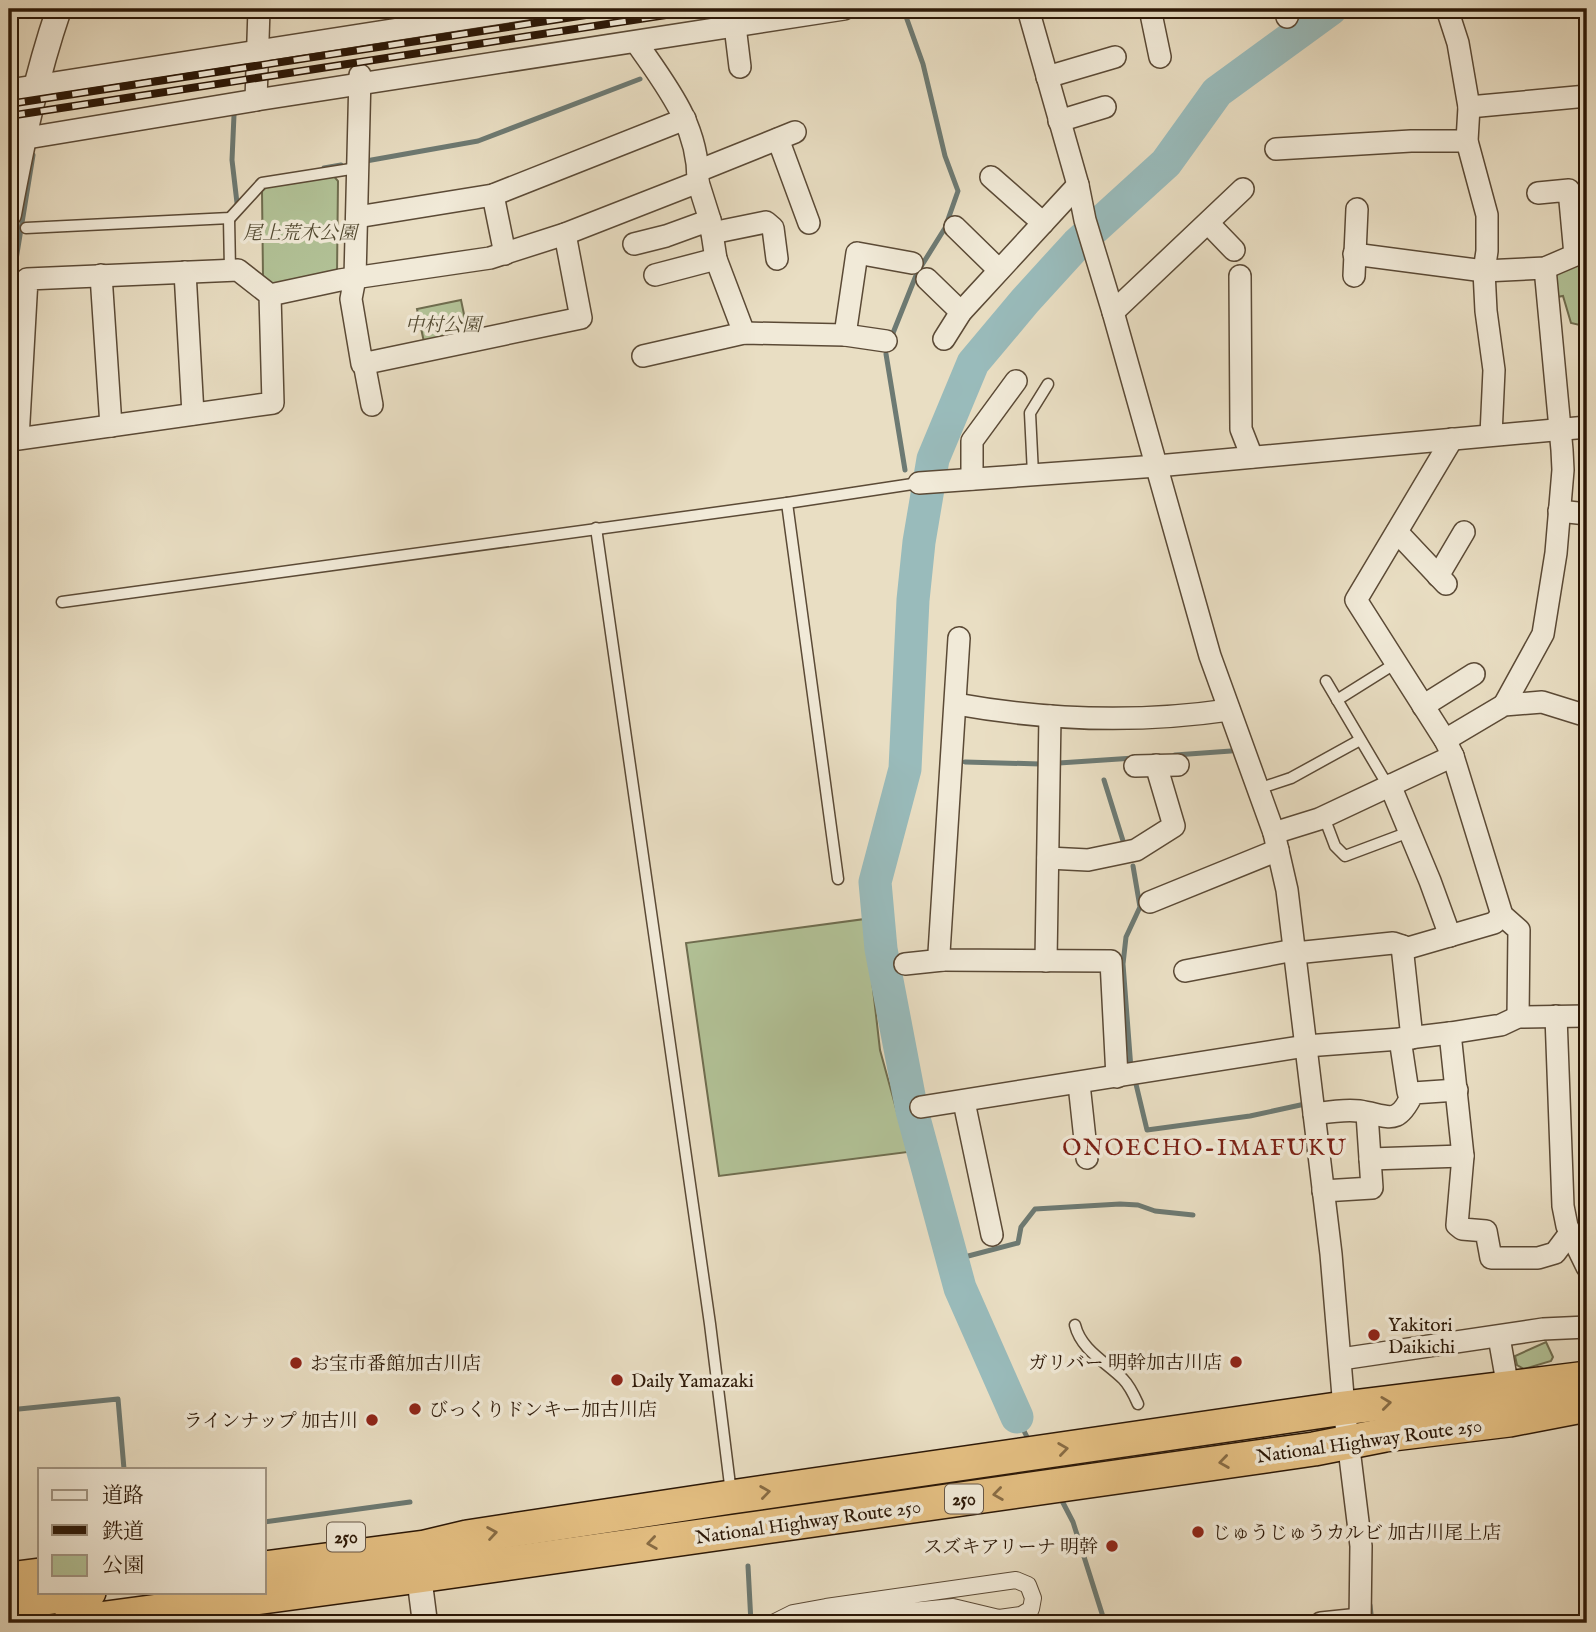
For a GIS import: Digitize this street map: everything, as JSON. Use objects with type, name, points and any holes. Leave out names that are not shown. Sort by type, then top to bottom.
[{"type":"highway","name":"250","points":[[1509,1404],[1587,1371]]},
{"type":"highway","name":"National Highway Route 250","points":[[266,1589],[422,1562],[1348,1442],[1509,1404],[1587,1378]]},
{"type":"highway","name":"250","points":[[1509,1404],[1587,1412]]},
{"type":"highway","name":"National Highway Route 250","points":[[266,1568],[422,1562],[467,1537],[1344,1408],[1587,1405]]},
{"type":"highway","name":"250","points":[[220,1623],[378,1600],[422,1562],[377,1533],[266,1547]]},
{"type":"highway","points":[[20,1589],[38,1590]]},
{"type":"highway","name":"National Highway Route 250","points":[[69,1623],[237,1594]]},
{"type":"street","points":[[18,221],[16,140],[60,9]]},
{"type":"street","points":[[256,100],[259,9]]},
{"type":"street","points":[[9,90],[527,9]]},
{"type":"street","points":[[16,140],[359,80],[844,9]]},
{"type":"street","points":[[1028,9],[1078,185],[1085,220],[1210,656],[1276,841],[1287,890],[1324,1191],[1344,1408],[1361,1546],[1360,1621],[1321,1623]]},
{"type":"street","points":[[1150,9],[1160,57]]},
{"type":"street","points":[[1452,10],[1469,107],[1468,141],[1486,215],[1486,311],[1494,370],[1491,435]]},
{"type":"street","points":[[735,26],[740,67]]},
{"type":"street","points":[[636,41],[680,107],[697,150],[698,176],[711,226],[716,259],[744,332]]},
{"type":"street","points":[[1047,77],[1115,57]]},
{"type":"street","points":[[359,80],[355,278],[351,299],[362,364],[581,318],[565,234]]},
{"type":"street","points":[[1469,107],[1587,96]]},
{"type":"street","points":[[1059,121],[1105,107]]},
{"type":"street","points":[[357,217],[493,195],[685,119]]},
{"type":"street","points":[[270,295],[272,403],[18,439],[27,279],[238,270],[270,295],[355,278],[490,258],[565,234],[786,135],[809,223]]},
{"type":"street","points":[[1276,149],[1410,141],[1468,141]]},
{"type":"street","points":[[991,177],[1043,223]]},
{"type":"street","points":[[944,339],[961,312],[1078,185]]},
{"type":"street","points":[[1113,312],[1243,189]]},
{"type":"street","points":[[1354,254],[1431,274],[1545,268],[1581,253],[1569,190],[1538,193]]},
{"type":"street","points":[[493,195],[505,254]]},
{"type":"street","points":[[1354,276],[1357,209]]},
{"type":"street","points":[[634,244],[711,226],[766,222],[773,228],[777,259]]},
{"type":"street","points":[[1208,223],[1234,250]]},
{"type":"street","points":[[955,227],[999,270]]},
{"type":"street","points":[[845,335],[857,253],[912,262]]},
{"type":"street","points":[[655,275],[716,259]]},
{"type":"street","points":[[1150,902],[1389,786],[1449,748],[1504,705],[1543,634],[1556,553],[1563,470],[1545,268]]},
{"type":"street","points":[[185,272],[193,414]]},
{"type":"street","points":[[101,275],[111,426]]},
{"type":"street","points":[[1240,276],[1241,429],[1252,457]]},
{"type":"street","points":[[926,279],[961,312]]},
{"type":"street","points":[[643,356],[744,332],[845,335],[886,341]]},
{"type":"street","points":[[365,363],[372,405]]},
{"type":"street","points":[[972,478],[972,441],[1016,381]]},
{"type":"street","points":[[925,482],[1157,466],[1587,427]]},
{"type":"street","points":[[1452,439],[1356,600],[1449,748],[1502,915],[1519,930],[1518,1017]]},
{"type":"street","points":[[1559,511],[1587,514]]},
{"type":"street","points":[[1397,532],[1442,580],[1464,532]]},
{"type":"street","points":[[943,960],[939,953],[959,638]]},
{"type":"street","points":[[1423,706],[1474,674]]},
{"type":"street","points":[[1504,705],[1542,702],[1587,716]]},
{"type":"street","points":[[956,704],[1050,716],[1181,717],[1229,710]]},
{"type":"street","points":[[1046,961],[1050,716]]},
{"type":"street","points":[[1048,858],[1088,860],[1136,850],[1174,826],[1156,765]]},
{"type":"street","points":[[1135,766],[1178,765]]},
{"type":"street","points":[[1389,786],[1430,881],[1450,936]]},
{"type":"street","points":[[1185,971],[1294,951],[1393,943],[1408,948],[1494,923],[1502,915]]},
{"type":"street","points":[[1402,946],[1408,1092],[1457,1090]]},
{"type":"street","points":[[905,964],[943,960],[1111,961],[1117,1077]]},
{"type":"street","points":[[1556,1016],[1563,1206],[1570,1233],[1587,1267]]},
{"type":"street","points":[[921,1107],[1306,1046],[1450,1033],[1501,1025],[1518,1017],[1587,1016]]},
{"type":"street","points":[[1450,1033],[1463,1156],[1457,1225],[1462,1230],[1486,1231],[1491,1258],[1538,1258],[1555,1252],[1570,1233]]},
{"type":"street","points":[[1079,1084],[1087,1158]]},
{"type":"street","points":[[1314,1114],[1355,1111],[1381,1117],[1397,1116],[1404,1111],[1413,1093]]},
{"type":"street","points":[[964,1102],[992,1235]]},
{"type":"street","points":[[1324,1191],[1372,1188],[1367,1114]]},
{"type":"street","points":[[1370,1159],[1463,1156]]},
{"type":"street","points":[[1341,1360],[1543,1329],[1587,1327]]},
{"type":"street","points":[[1499,1336],[1509,1404]]},
{"type":"street","points":[[422,1562],[425,1623]]},
{"type":"street","points":[[773,1623],[793,1613],[1016,1580],[1028,1585],[1033,1598],[1031,1609],[1021,1615],[999,1618],[953,1606],[786,1623]]},
{"type":"lane","points":[[230,270],[229,218],[262,183],[358,167]]},
{"type":"lane","points":[[18,221],[229,218]]},
{"type":"lane","points":[[1033,474],[1030,413],[1048,384]]},
{"type":"lane","points":[[62,602],[925,482]]},
{"type":"lane","points":[[788,503],[838,879]]},
{"type":"lane","points":[[596,528],[710,1324],[731,1497]]},
{"type":"lane","points":[[1337,700],[1396,663]]},
{"type":"lane","points":[[1326,681],[1389,786]]},
{"type":"lane","points":[[1258,789],[1291,778],[1360,740]]},
{"type":"lane","points":[[1324,817],[1335,846],[1345,856],[1409,832]]},
{"type":"lane","points":[[1075,1325],[1078,1337],[1126,1382],[1138,1404]]},
{"type":"green space","name":"尾上荒木公園","points":[[332,174],[338,181],[337,274],[272,285],[263,277],[262,191],[269,185]]},
{"type":"green space","points":[[1587,258],[1587,329],[1582,330],[1580,325],[1571,323],[1563,296],[1557,297],[1550,270]]},
{"type":"green space","name":"中村公園","points":[[461,300],[469,338],[425,347],[417,309]]},
{"type":"green space","points":[[865,919],[880,1050],[908,1152],[719,1176],[686,943]]},
{"type":"green space","points":[[1546,1342],[1553,1357],[1551,1361],[1524,1369],[1517,1365],[1515,1356]]},
{"type":"waterway","points":[[1017,1417],[960,1288],[912,1111],[881,949],[875,882],[905,769],[913,600],[919,542],[933,459],[973,363],[1025,301],[1077,244],[1166,163],[1217,92],[1331,9]]},
{"type":"waterway","points":[[893,333],[917,273],[945,228],[958,191],[945,156],[923,64],[904,11]]},
{"type":"waterway","points":[[366,161],[478,141],[640,79]]},
{"type":"waterway","points":[[234,115],[232,160],[237,203]]},
{"type":"waterway","points":[[9,318],[33,155]]},
{"type":"waterway","points":[[324,168],[341,165]]},
{"type":"waterway","points":[[886,354],[905,470]]},
{"type":"waterway","points":[[1175,755],[1231,751]]},
{"type":"waterway","points":[[1059,763],[1134,758]]},
{"type":"waterway","points":[[965,762],[1040,764]]},
{"type":"waterway","points":[[1104,780],[1124,844]]},
{"type":"waterway","points":[[1131,1069],[1123,964],[1126,937],[1140,907],[1133,866]]},
{"type":"waterway","points":[[1135,1080],[1147,1130],[1250,1116],[1305,1104]]},
{"type":"waterway","points":[[953,1260],[1018,1243],[1021,1227],[1035,1209],[1120,1204],[1193,1215]]},
{"type":"waterway","points":[[9,1410],[118,1399],[124,1468]]},
{"type":"waterway","points":[[1017,1417],[1030,1443]]},
{"type":"waterway","points":[[1060,1497],[1073,1522],[1105,1623]]},
{"type":"waterway","points":[[266,1522],[410,1502]]},
{"type":"waterway","points":[[748,1566],[751,1623]]},
{"type":"waterway","points":[[1370,1605],[1372,1623]]},
{"type":"waterway","points":[[1464,1623],[1496,1618],[1571,1621],[1587,1611]]},
{"type":"railway","points":[[9,104],[625,9]]},
{"type":"railway","points":[[9,116],[705,9]]},
{"type":"place","name":"Yakitori Daikichi","points":[[1374,1335]]},
{"type":"place","name":"ガリバー 明幹加古川店","points":[[1236,1362]]},
{"type":"place","name":"お宝市番館加古川店","points":[[296,1363]]},
{"type":"place","name":"Daily Yamazaki","points":[[617,1380]]},
{"type":"place","name":"びっくりドンキー加古川店","points":[[415,1409]]},
{"type":"place","name":"ラインナップ 加古川","points":[[372,1420]]},
{"type":"place","name":"じゅうじゅうカルビ 加古川尾上店","points":[[1198,1532]]},
{"type":"place","name":"スズキアリーナ 明幹","points":[[1112,1546]]},
{"type":"district","name":"ONOECHO-IMAFUKU","points":[[1205,1147]]}]
